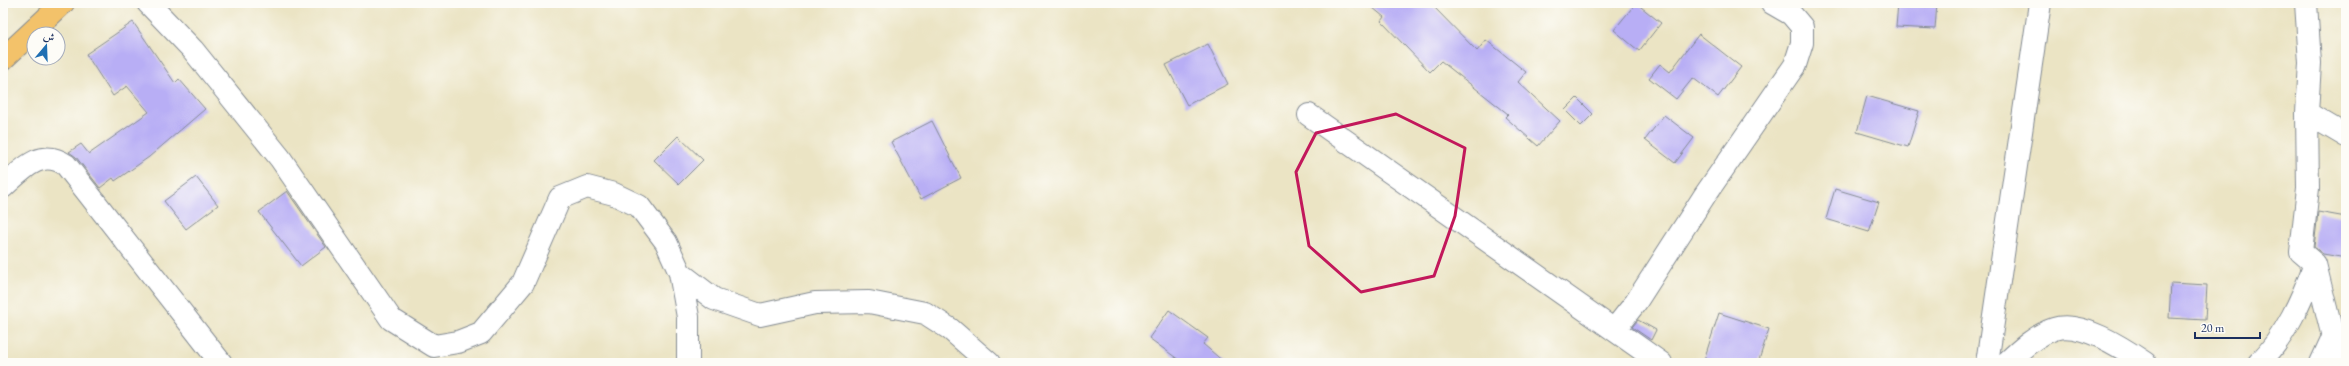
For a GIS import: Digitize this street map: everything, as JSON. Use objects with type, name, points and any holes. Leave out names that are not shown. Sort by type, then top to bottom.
[{"type":"main road","points":[[3,59],[63,3]]},
{"type":"street","points":[[148,3],[193,50],[280,158],[392,319],[434,346],[458,342],[481,333],[523,283],[560,198],[587,187],[614,194],[639,206],[666,242],[680,273],[688,317],[688,363]]},
{"type":"street","points":[[1614,330],[1636,302],[1705,195],[1795,65],[1802,43],[1802,26],[1791,14],[1772,3]]},
{"type":"street","points":[[1987,363],[2040,3]]},
{"type":"street","points":[[2306,3],[2310,63],[2308,188],[2301,252],[2315,264],[2339,337],[2343,363]]},
{"type":"street","points":[[2308,113],[2346,136]]},
{"type":"street","points":[[1309,115],[1661,363]]},
{"type":"street","points":[[3,187],[24,168],[44,157],[57,158],[66,165],[221,363]]},
{"type":"street","points":[[2259,363],[2271,352],[2302,299],[2315,264]]},
{"type":"street","points":[[680,273],[714,299],[760,315],[815,303],[869,302],[925,313],[950,329],[989,363]]},
{"type":"street","points":[[2006,363],[2036,338],[2056,328],[2077,329],[2111,340],[2145,363]]},
{"type":"street","points":[[2321,363],[2339,337]]},
{"type":"highlighted area","points":[[1396,114],[1465,148],[1455,216],[1434,276],[1361,292],[1309,246],[1296,172],[1316,133]]},
{"type":"building","points":[[1367,3],[1430,3],[1477,51],[1486,40],[1526,72],[1518,82],[1560,121],[1538,146],[1505,117],[1508,114],[1441,61],[1430,72],[1381,21],[1384,17]]},
{"type":"building","points":[[1636,3],[1661,23],[1639,51],[1614,30]]},
{"type":"building","points":[[1898,3],[1937,3],[1935,29],[1896,27]]},
{"type":"building","points":[[133,22],[175,83],[179,79],[205,109],[149,157],[115,181],[113,178],[100,188],[76,157],[69,152],[81,144],[89,154],[149,112],[127,86],[113,96],[86,54]]},
{"type":"building","points":[[1699,34],[1741,67],[1718,97],[1693,78],[1676,99],[1649,78],[1660,64],[1670,72]]},
{"type":"building","points":[[1208,44],[1228,84],[1187,105],[1166,65]]},
{"type":"building","points":[[1867,96],[1919,111],[1908,147],[1857,132]]},
{"type":"building","points":[[1577,98],[1593,114],[1581,126],[1565,110]]},
{"type":"building","points":[[1664,115],[1694,138],[1675,163],[1645,140]]},
{"type":"building","points":[[932,121],[961,178],[921,199],[891,142]]},
{"type":"building","points":[[678,136],[703,160],[679,184],[654,160]]},
{"type":"building","points":[[196,177],[218,205],[186,229],[164,201]]},
{"type":"building","points":[[1835,189],[1879,202],[1869,232],[1826,219]]},
{"type":"building","points":[[287,191],[326,247],[301,266],[259,212]]},
{"type":"building","points":[[2318,212],[2346,217],[2346,258],[2323,254],[2314,247]]},
{"type":"building","points":[[2171,283],[2207,285],[2205,320],[2169,318]]},
{"type":"building","points":[[1169,310],[1208,338],[1203,344],[1225,363],[1183,363],[1149,338]]},
{"type":"building","points":[[1719,313],[1769,329],[1758,363],[1703,363]]},
{"type":"building","points":[[1638,320],[1656,330],[1651,340],[1632,327]]}]
